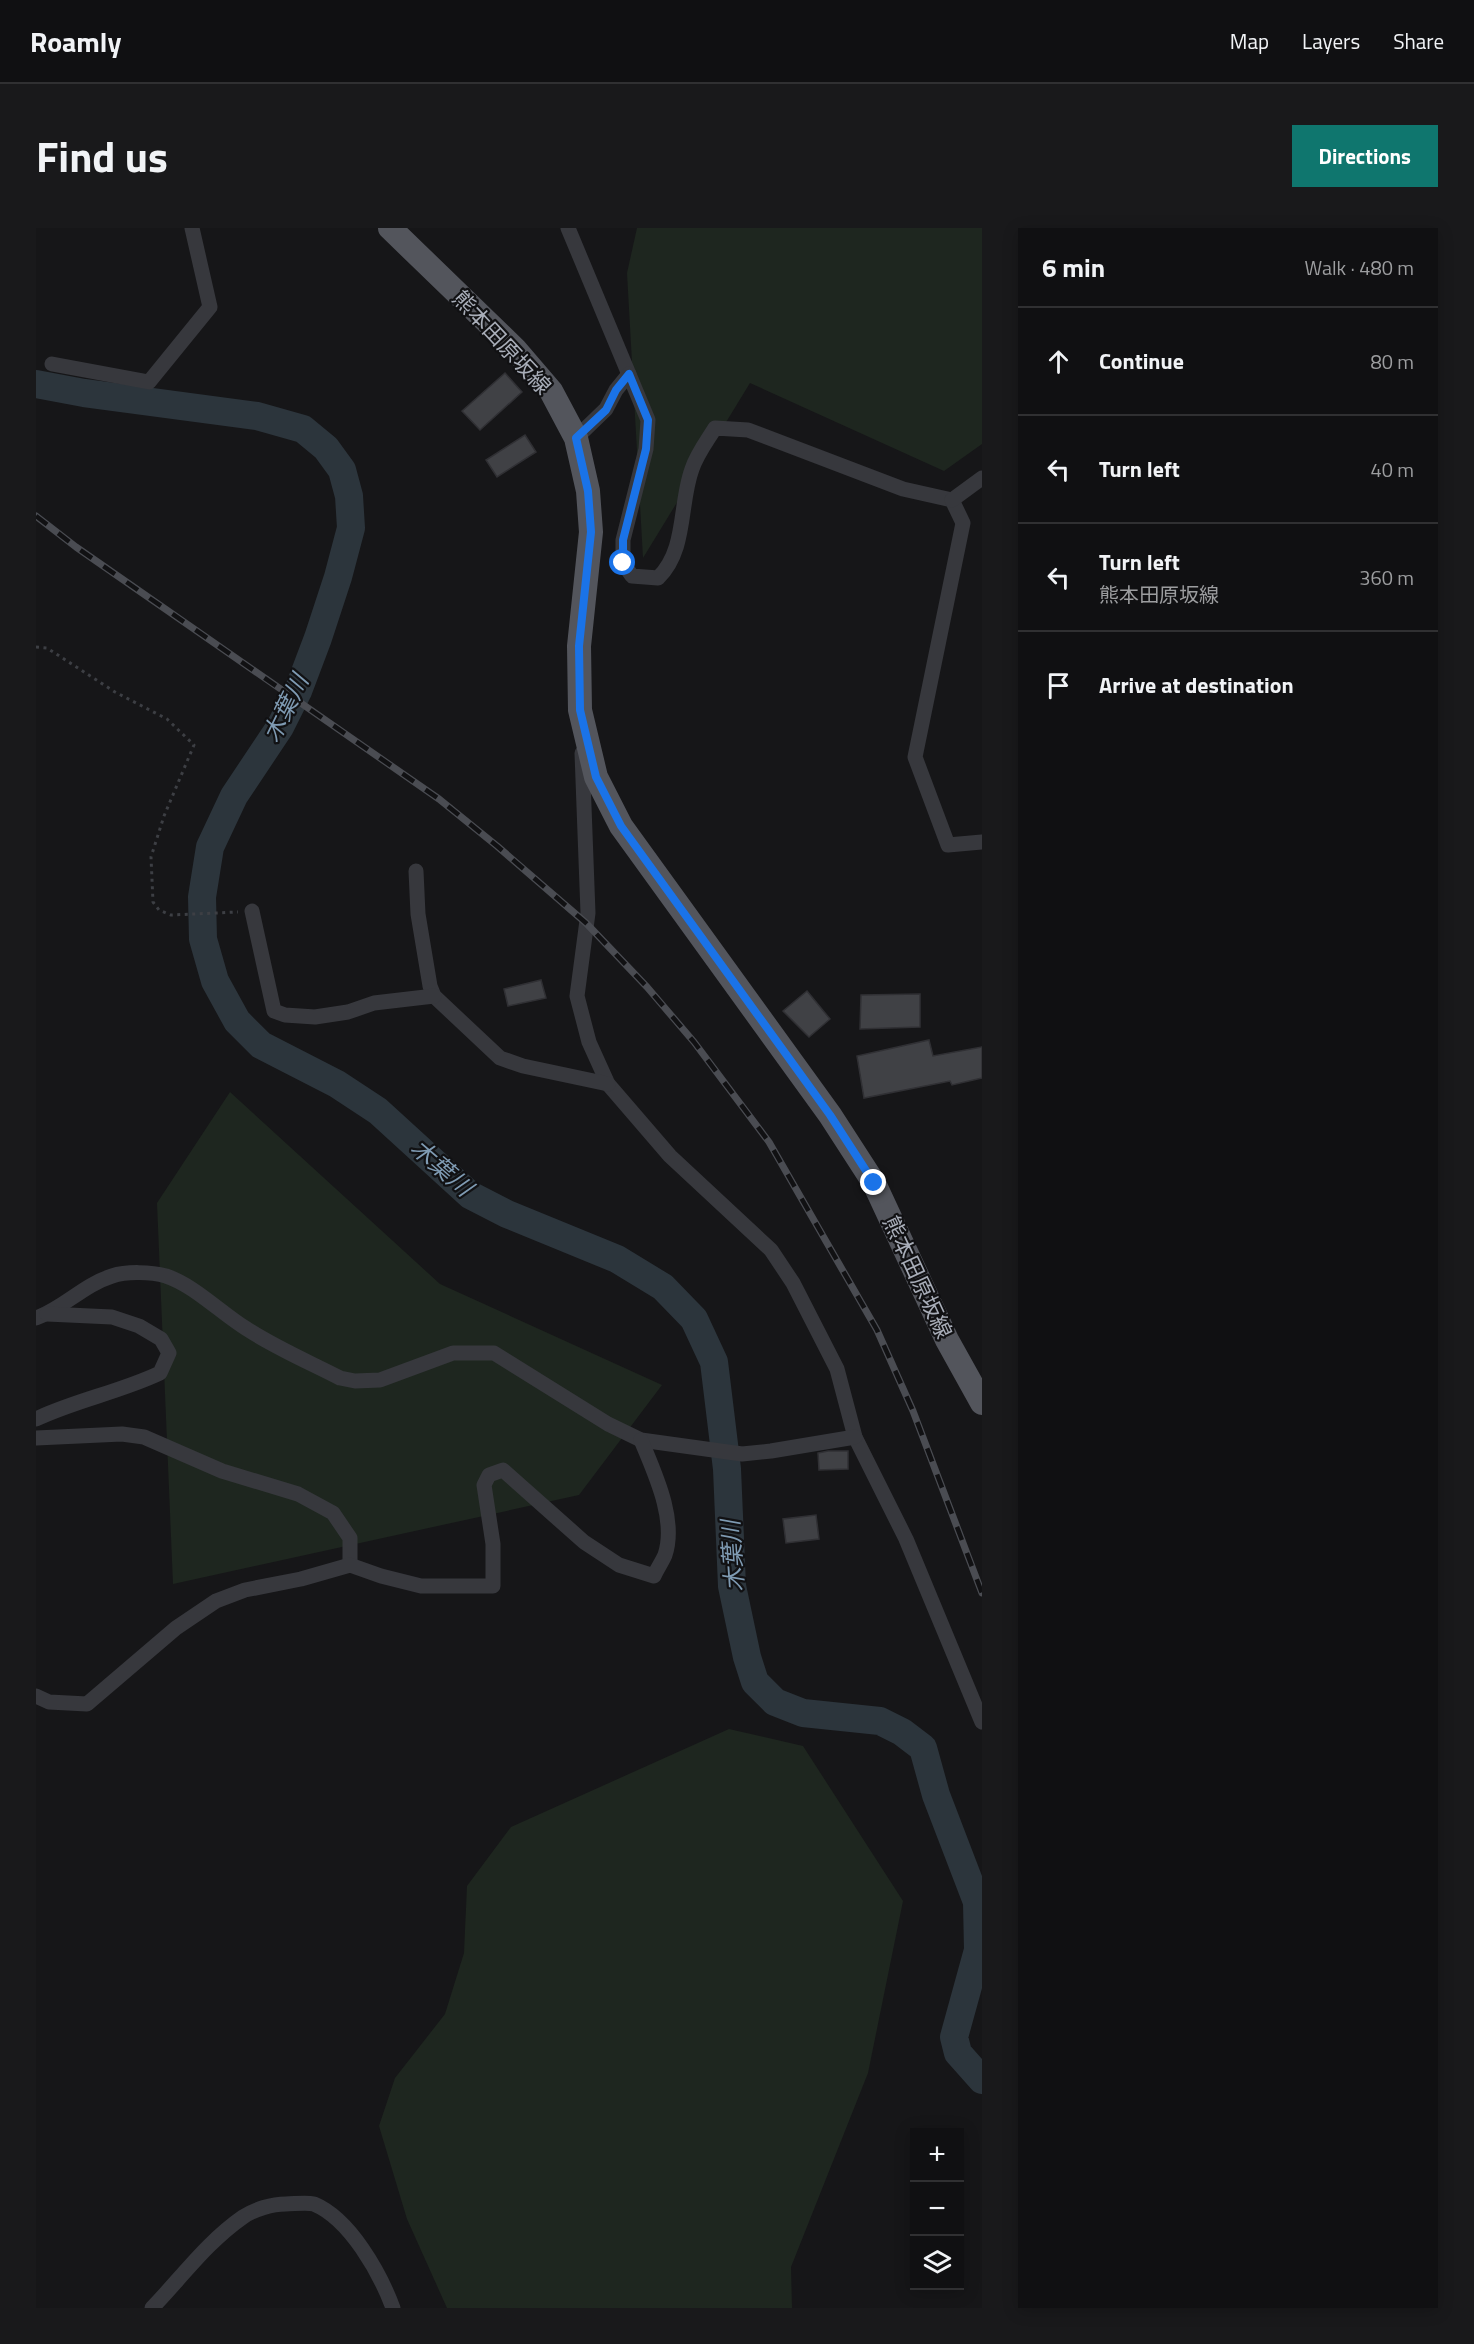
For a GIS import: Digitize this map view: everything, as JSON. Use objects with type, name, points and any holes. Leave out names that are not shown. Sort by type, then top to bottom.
[{"type":"main road","name":"熊本田原坂線","points":[[390,228],[515,349],[551,391],[576,438],[588,491],[591,532],[579,646],[580,710],[596,777],[621,826],[830,1115],[874,1183],[947,1340],[982,1403]]},
{"type":"street","points":[[52,364],[149,382],[210,307],[192,228]]},
{"type":"street","points":[[568,228],[648,420],[646,449],[623,540],[623,563],[632,576],[658,578],[667,569],[680,533],[692,470],[703,446],[716,428],[748,430],[903,489],[952,501],[963,523],[915,757],[948,845],[982,842]]},
{"type":"street","points":[[576,438],[606,410],[616,390],[629,374]]},
{"type":"street","points":[[952,501],[982,478]]},
{"type":"street","points":[[580,710],[588,913],[577,996],[589,1041],[608,1084],[670,1156],[771,1250],[782,1266],[821,1334],[837,1369],[855,1437],[906,1539],[982,1722]]},
{"type":"street","points":[[416,871],[418,914],[430,986],[434,996],[500,1058],[523,1066],[608,1084]]},
{"type":"street","points":[[252,911],[274,1011],[285,1015],[315,1017],[348,1012],[374,1003],[434,996]]},
{"type":"street","points":[[42,1316],[71,1300],[75,1294],[112,1276],[134,1273],[166,1276],[185,1286],[248,1330],[340,1378],[355,1381],[380,1380],[453,1353],[494,1353],[608,1424],[641,1440],[742,1454],[855,1437]]},
{"type":"street","points":[[36,1419],[56,1409],[132,1386],[160,1373],[169,1353],[161,1339],[140,1326],[112,1317],[42,1316]]},
{"type":"street","points":[[36,1438],[122,1434],[144,1437],[222,1471],[298,1494],[333,1513],[350,1538],[350,1565]]},
{"type":"street","points":[[36,1696],[49,1702],[87,1704],[176,1628],[216,1601],[245,1590],[301,1579],[350,1565],[421,1586],[493,1586],[493,1544],[484,1485],[489,1475],[503,1470],[584,1542],[619,1565],[654,1576],[665,1553],[667,1524],[664,1498],[641,1440]]},
{"type":"street","points":[[152,2308],[172,2287],[180,2274],[223,2233],[245,2215],[274,2204],[312,2204],[339,2220],[368,2258],[393,2308]]},
{"type":"path","points":[[36,647],[47,648],[115,692],[167,719],[194,745],[164,816],[151,857],[153,902],[159,910],[171,915],[252,911]]},
{"type":"shaded area","points":[[637,228],[982,228],[982,444],[944,471],[750,383],[643,558],[627,273]]},
{"type":"shaded area","points":[[230,1092],[440,1284],[662,1385],[579,1495],[173,1584],[157,1203]]},
{"type":"shaded area","points":[[729,1729],[803,1746],[903,1901],[868,2073],[791,2267],[792,2308],[447,2308],[407,2219],[379,2126],[395,2078],[445,2014],[464,1953],[467,1886],[511,1827]]},
{"type":"building","points":[[505,373],[522,392],[480,430],[462,411]]},
{"type":"building","points":[[525,435],[536,452],[497,477],[486,460]]},
{"type":"building","points":[[541,980],[546,998],[508,1006],[504,989]]},
{"type":"building","points":[[807,991],[830,1019],[809,1037],[783,1011]]},
{"type":"building","points":[[920,994],[920,1027],[860,1029],[861,995]]},
{"type":"building","points":[[929,1040],[933,1056],[982,1047],[982,1078],[952,1085],[950,1081],[864,1098],[857,1056]]},
{"type":"building","points":[[848,1451],[848,1469],[819,1470],[818,1453]]},
{"type":"building","points":[[816,1515],[819,1539],[786,1543],[783,1519]]},
{"type":"waterway","name":"木葉川","points":[[36,384],[84,393],[257,416],[303,429],[326,448],[342,470],[349,496],[351,528],[318,638],[298,691],[280,727],[234,796],[210,847],[202,897],[203,939],[215,981],[237,1021],[261,1045],[337,1084],[378,1111],[470,1195],[507,1214],[617,1259],[663,1287],[694,1319],[714,1362],[727,1469],[732,1586],[747,1657],[755,1682],[775,1702],[803,1713],[880,1721],[902,1732],[923,1748],[936,1795],[977,1902],[978,1950],[954,2037],[958,2053],[982,2080]]},
{"type":"railway","points":[[36,516],[76,547],[439,799],[586,923],[647,987],[694,1042],[769,1142],[877,1330],[913,1411],[982,1593]]},
{"type":"route","points":[[623,563],[623,540],[646,449],[648,420],[629,374],[616,390],[606,410],[576,438],[588,491],[591,532],[579,646],[580,710],[596,777],[621,826],[830,1115],[874,1183]]}]
